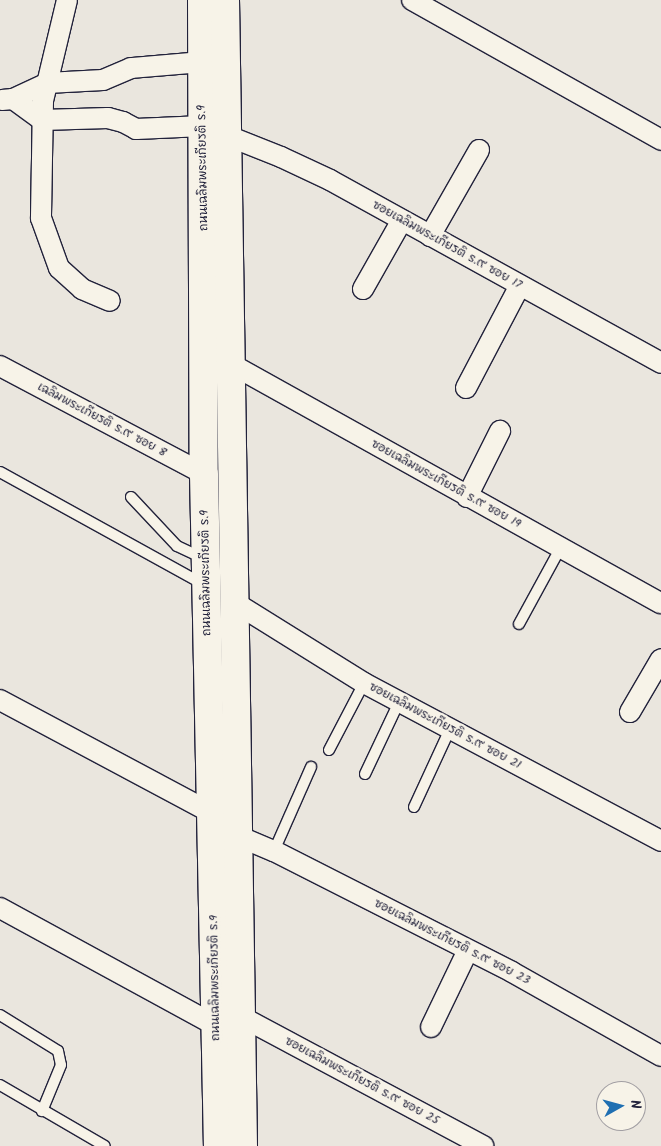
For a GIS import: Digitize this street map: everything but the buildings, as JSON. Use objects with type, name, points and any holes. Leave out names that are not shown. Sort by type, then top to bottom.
[{"type":"main road","name":"ถนนเฉลิมพระเกียรติ ร.9","points":[[202,0],[204,474],[212,813],[228,1021],[243,1146]]},
{"type":"main road","name":"ถนนเฉลิมพระเกียรติ ร.9","points":[[218,1146],[228,1021],[238,836],[225,0]]},
{"type":"street","points":[[67,0],[48,83],[42,120],[41,218],[49,247],[59,268],[82,289],[110,302]]},
{"type":"street","points":[[412,0],[661,140]]},
{"type":"street","points":[[7,99],[48,83],[103,80],[131,68],[201,62]]},
{"type":"street","points":[[7,99],[42,120],[108,118],[123,122],[136,130],[203,126]]},
{"type":"street","name":"ซอยเฉลิมพระเกียรติ ร.๙ ซอย 17","points":[[203,126],[228,138],[297,165],[402,220],[661,363]]},
{"type":"street","points":[[430,236],[479,150]]},
{"type":"street","points":[[363,289],[402,220]]},
{"type":"street","points":[[466,388],[520,285]]},
{"type":"street","name":"ซอยเฉลิมพระเกียรติ ร.๙ ซอย 19","points":[[231,364],[467,497],[661,603]]},
{"type":"street","name":"เฉลิมพระเกียรติ ร.๙ ซอย 8","points":[[0,366],[204,474]]},
{"type":"street","points":[[467,497],[500,431]]},
{"type":"street","name":"ซอยเฉลิมพระเกียรติ ร.๙ ซอย 21","points":[[234,602],[364,683],[661,841]]},
{"type":"street","points":[[630,712],[661,659]]},
{"type":"street","points":[[0,700],[212,813]]},
{"type":"street","name":"ซอยเฉลิมพระเกียรติ ร.๙ ซอย 23","points":[[238,836],[274,851],[468,950],[661,1056]]},
{"type":"street","name":"ซอยเฉลิมพระเกียรติ ร.๙ ซอย 25","points":[[0,908],[483,1146]]},
{"type":"street","points":[[431,1027],[468,950]]},
{"type":"lane","points":[[0,472],[206,586]]},
{"type":"lane","points":[[131,496],[177,546],[198,556],[207,553]]},
{"type":"lane","points":[[518,624],[561,548]]},
{"type":"lane","points":[[329,750],[364,683]]},
{"type":"lane","points":[[365,774],[399,702]]},
{"type":"lane","points":[[414,807],[450,729]]},
{"type":"lane","points":[[274,851],[311,767]]},
{"type":"lane","points":[[0,1015],[58,1051],[61,1065],[42,1111]]},
{"type":"lane","points":[[0,1085],[105,1146]]}]
